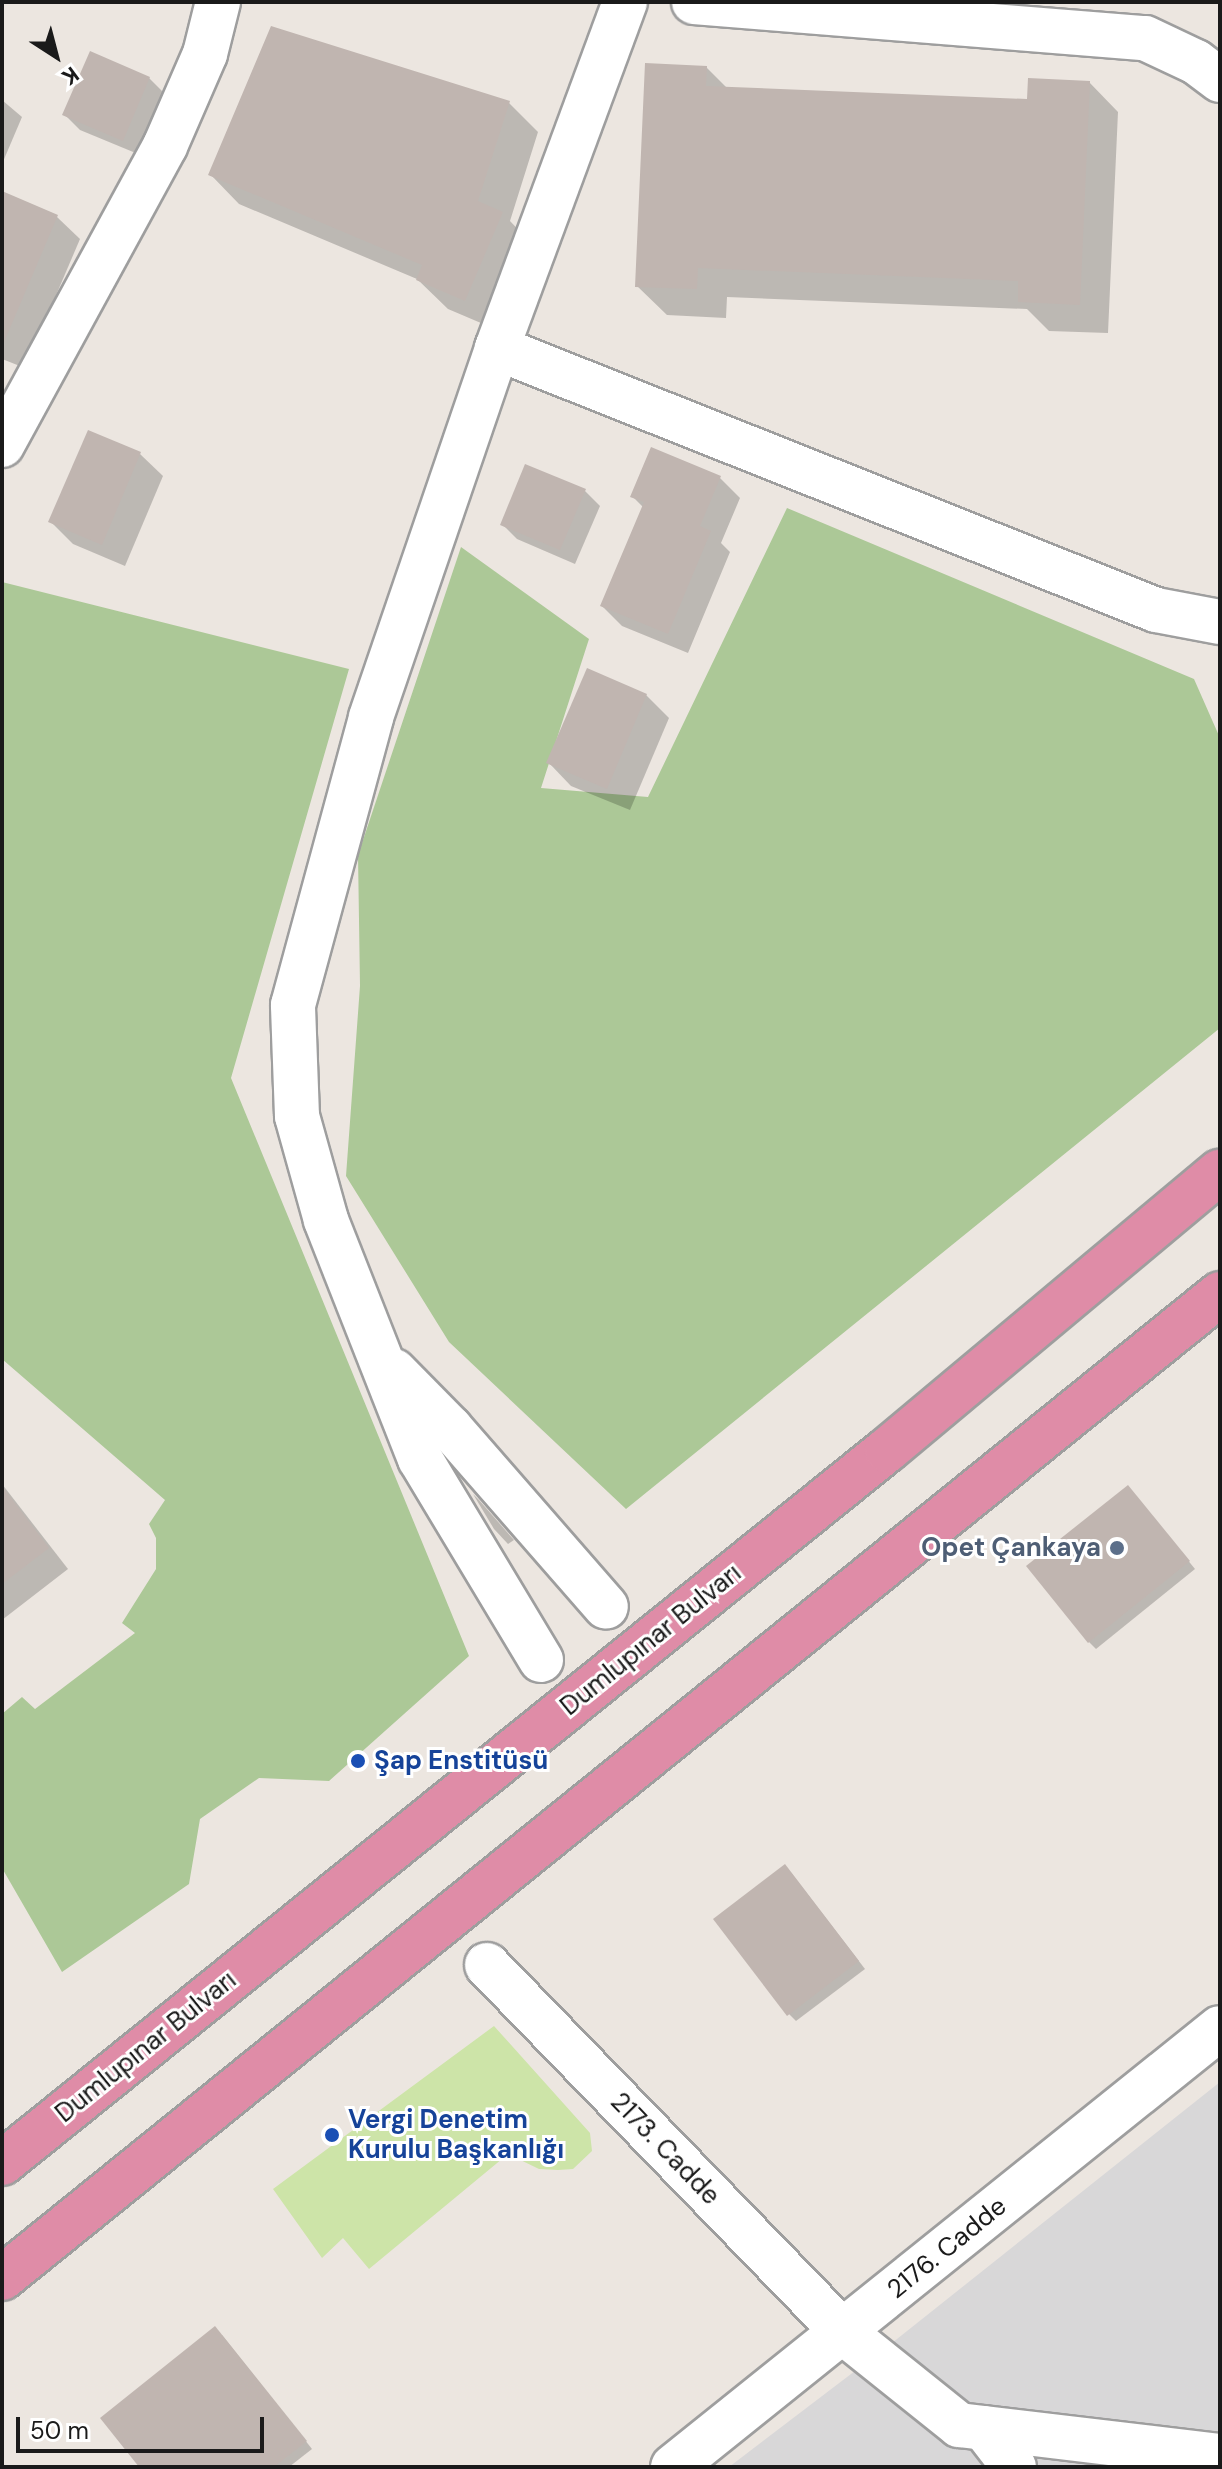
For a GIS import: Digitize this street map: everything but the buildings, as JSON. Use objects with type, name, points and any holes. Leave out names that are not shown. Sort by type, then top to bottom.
[{"type":"highway","name":"Dumlupınar Bulvarı","points":[[2,2163],[875,1460],[1220,1172]]},
{"type":"highway","points":[[2,2278],[1220,1294]]},
{"type":"street","points":[[2,445],[165,146],[205,54],[218,2]]},
{"type":"street","points":[[541,1660],[420,1459],[386,1363],[326,1220],[297,1116],[293,1005],[371,717],[497,348],[625,2]]},
{"type":"street","points":[[694,2],[1145,38],[1196,62],[1220,80]]},
{"type":"street","points":[[497,348],[1156,610],[1220,622]]},
{"type":"street","points":[[386,1363],[450,1428],[606,1607]]},
{"type":"street","name":"2173. Cadde","points":[[487,1965],[843,2332],[959,2425],[1220,2456]]},
{"type":"street","name":"2176. Cadde","points":[[673,2467],[1220,2028]]},
{"type":"street","points":[[984,2428],[1014,2467]]},
{"type":"shaded area","points":[[1220,2082],[1220,2467],[729,2467],[897,2339]]},
{"type":"green space","points":[[787,508],[1194,679],[1220,738],[1220,1028],[626,1509],[449,1342],[346,1176],[360,986],[358,855],[461,547],[589,639],[541,788],[648,797]]},
{"type":"green space","points":[[2,582],[349,669],[231,1078],[469,1656],[329,1781],[259,1778],[200,1819],[189,1884],[62,1972],[2,1868],[2,1714],[22,1697],[35,1709],[135,1633],[122,1623],[156,1569],[156,1538],[149,1524],[165,1500],[2,1359]]},
{"type":"green space","points":[[494,2026],[590,2133],[592,2151],[573,2169],[558,2170],[539,2169],[508,2154],[369,2269],[343,2238],[322,2258],[273,2189]]},
{"type":"place","name":"Opet Çankaya","points":[[1117,1548]]},
{"type":"place","name":"Şap Enstitüsü","points":[[358,1761]]},
{"type":"place","name":"Vergi Denetim Kurulu Başkanlığı","points":[[332,2135]]}]
